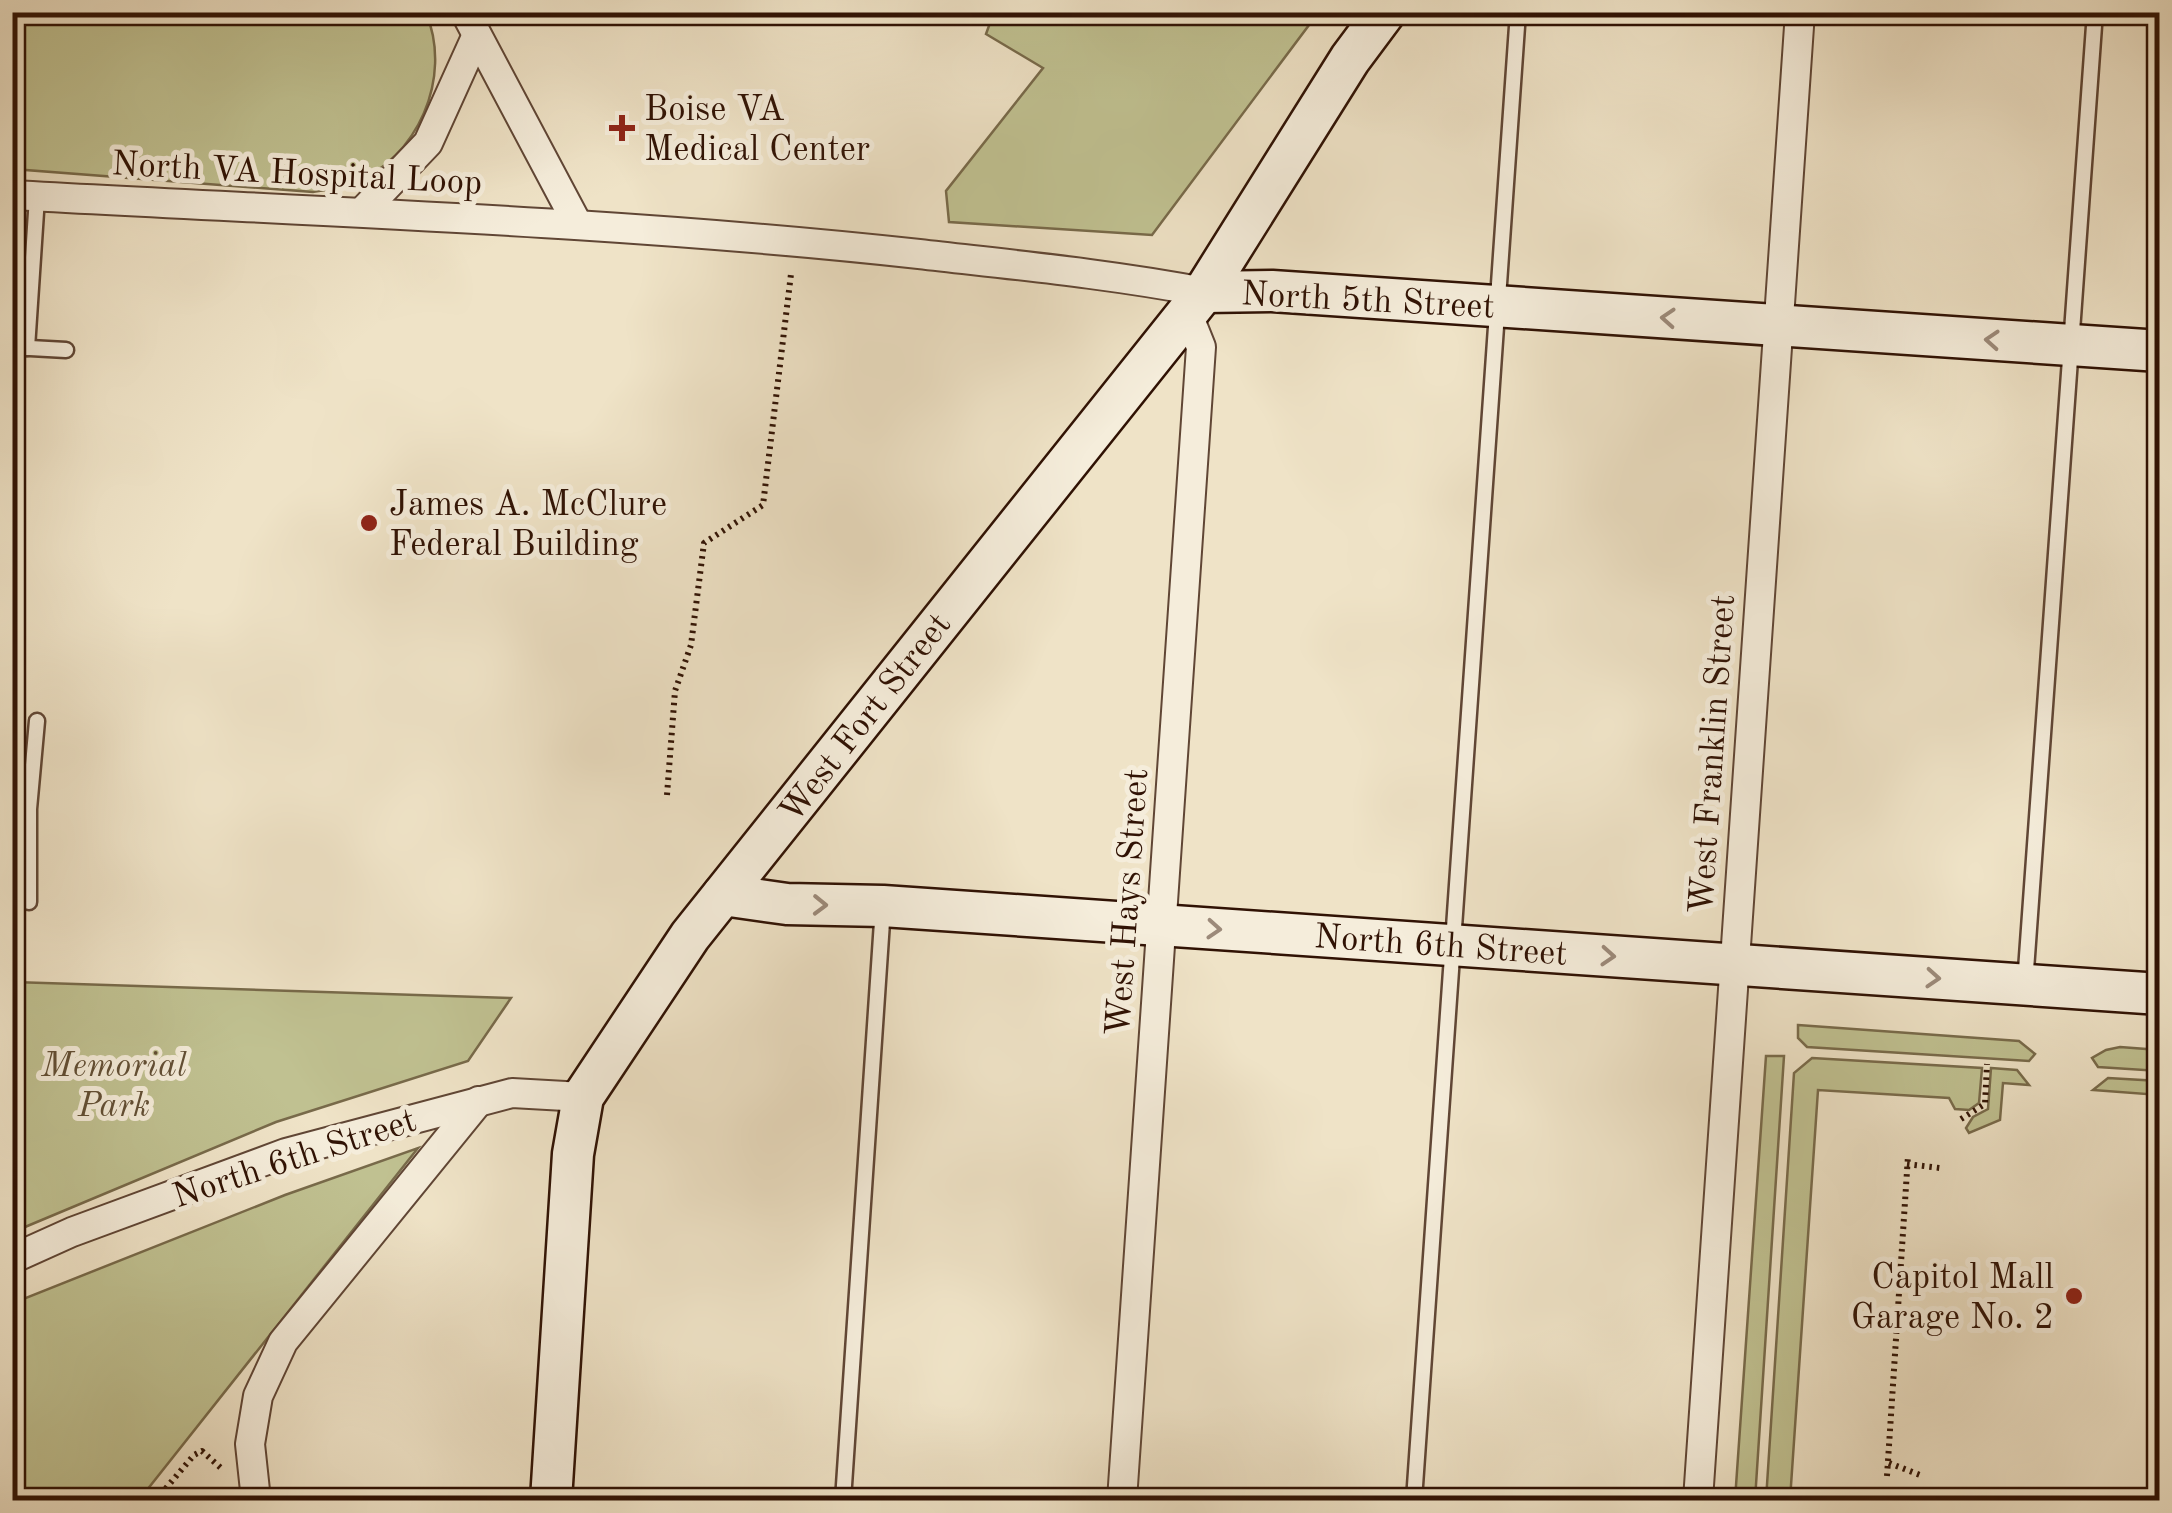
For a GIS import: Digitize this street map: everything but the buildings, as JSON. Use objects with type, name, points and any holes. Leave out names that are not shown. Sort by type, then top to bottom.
[{"type":"street","name":"West Fort Street","points":[[551,1500],[573,1154],[583,1098],[690,936],[1196,302],[1350,59],[1385,12]]},
{"type":"street","name":"West Franklin Street","points":[[1698,1500],[1800,12]]},
{"type":"street","points":[[362,212],[428,143],[470,25]]},
{"type":"street","points":[[470,25],[578,225]]},
{"type":"street","name":"North VA Hospital Loop","points":[[25,196],[578,225]]},
{"type":"street","name":"North 5th Street","points":[[578,225],[844,246],[1134,278],[1196,302],[1272,291],[2160,351]]},
{"type":"street","name":"West Hays Street","points":[[1122,1500],[1201,347],[1196,302]]},
{"type":"street","name":"North 6th Street","points":[[723,896],[787,904],[883,906],[2160,994]]},
{"type":"street","name":"North 6th Street","points":[[12,1259],[72,1232],[286,1153],[512,1093],[583,1098]]},
{"type":"street","points":[[256,1495],[250,1444],[258,1396],[282,1342],[479,1101]]},
{"type":"lane","points":[[1414,1500],[1518,12]]},
{"type":"lane","points":[[2025,985],[2095,12]]},
{"type":"lane","points":[[25,196],[20,347],[66,350]]},
{"type":"lane","points":[[29,902],[29,809],[36,722]]},
{"type":"lane","points":[[843,1500],[883,906]]},
{"type":"path","points":[[667,796],[675,691],[691,645],[704,543],[763,505],[791,274]]},
{"type":"path","points":[[1961,1119],[1985,1104],[1987,1064]]},
{"type":"path","points":[[1887,1476],[1908,1160],[1940,1168]]},
{"type":"path","points":[[156,1500],[194,1455],[202,1451],[256,1495]]},
{"type":"path","points":[[1888,1462],[1920,1475]]},
{"type":"green space","points":[[994,12],[1318,13],[1152,235],[949,222],[946,191],[1043,68],[986,34]]},
{"type":"green space","points":[[12,13],[426,13],[435,63],[432,89],[412,136],[395,156],[375,172],[333,189],[313,192],[13,169]]},
{"type":"green space","name":"Memorial Park","points":[[13,982],[511,998],[468,1061],[276,1122],[13,1232]]},
{"type":"green space","points":[[1798,1025],[2019,1041],[2035,1054],[2029,1061],[1807,1047],[1798,1038]]},
{"type":"green space","points":[[2120,1047],[2159,1050],[2159,1071],[2098,1067],[2092,1058]]},
{"type":"green space","points":[[1766,1056],[1784,1056],[1755,1500],[1735,1500]]},
{"type":"green space","points":[[1812,1058],[1982,1068],[1979,1103],[1969,1110],[1955,1109],[1949,1098],[1818,1090],[1790,1500],[1766,1500],[1794,1073]]},
{"type":"green space","points":[[1991,1068],[2017,1070],[2029,1085],[2003,1083],[2000,1120],[1969,1133],[1966,1128],[1973,1117],[1988,1109]]},
{"type":"green space","points":[[2108,1078],[2159,1081],[2159,1095],[2093,1090]]},
{"type":"green space","name":"Memorial Park","points":[[418,1148],[139,1500],[13,1500],[13,1303],[285,1195]]},
{"type":"place","name":"Boise VA Medical Center","points":[[622,128]]},
{"type":"place","name":"James A. McClure Federal Building","points":[[369,523]]},
{"type":"place","name":"Capitol Mall Garage No. 2","points":[[2074,1296]]}]
